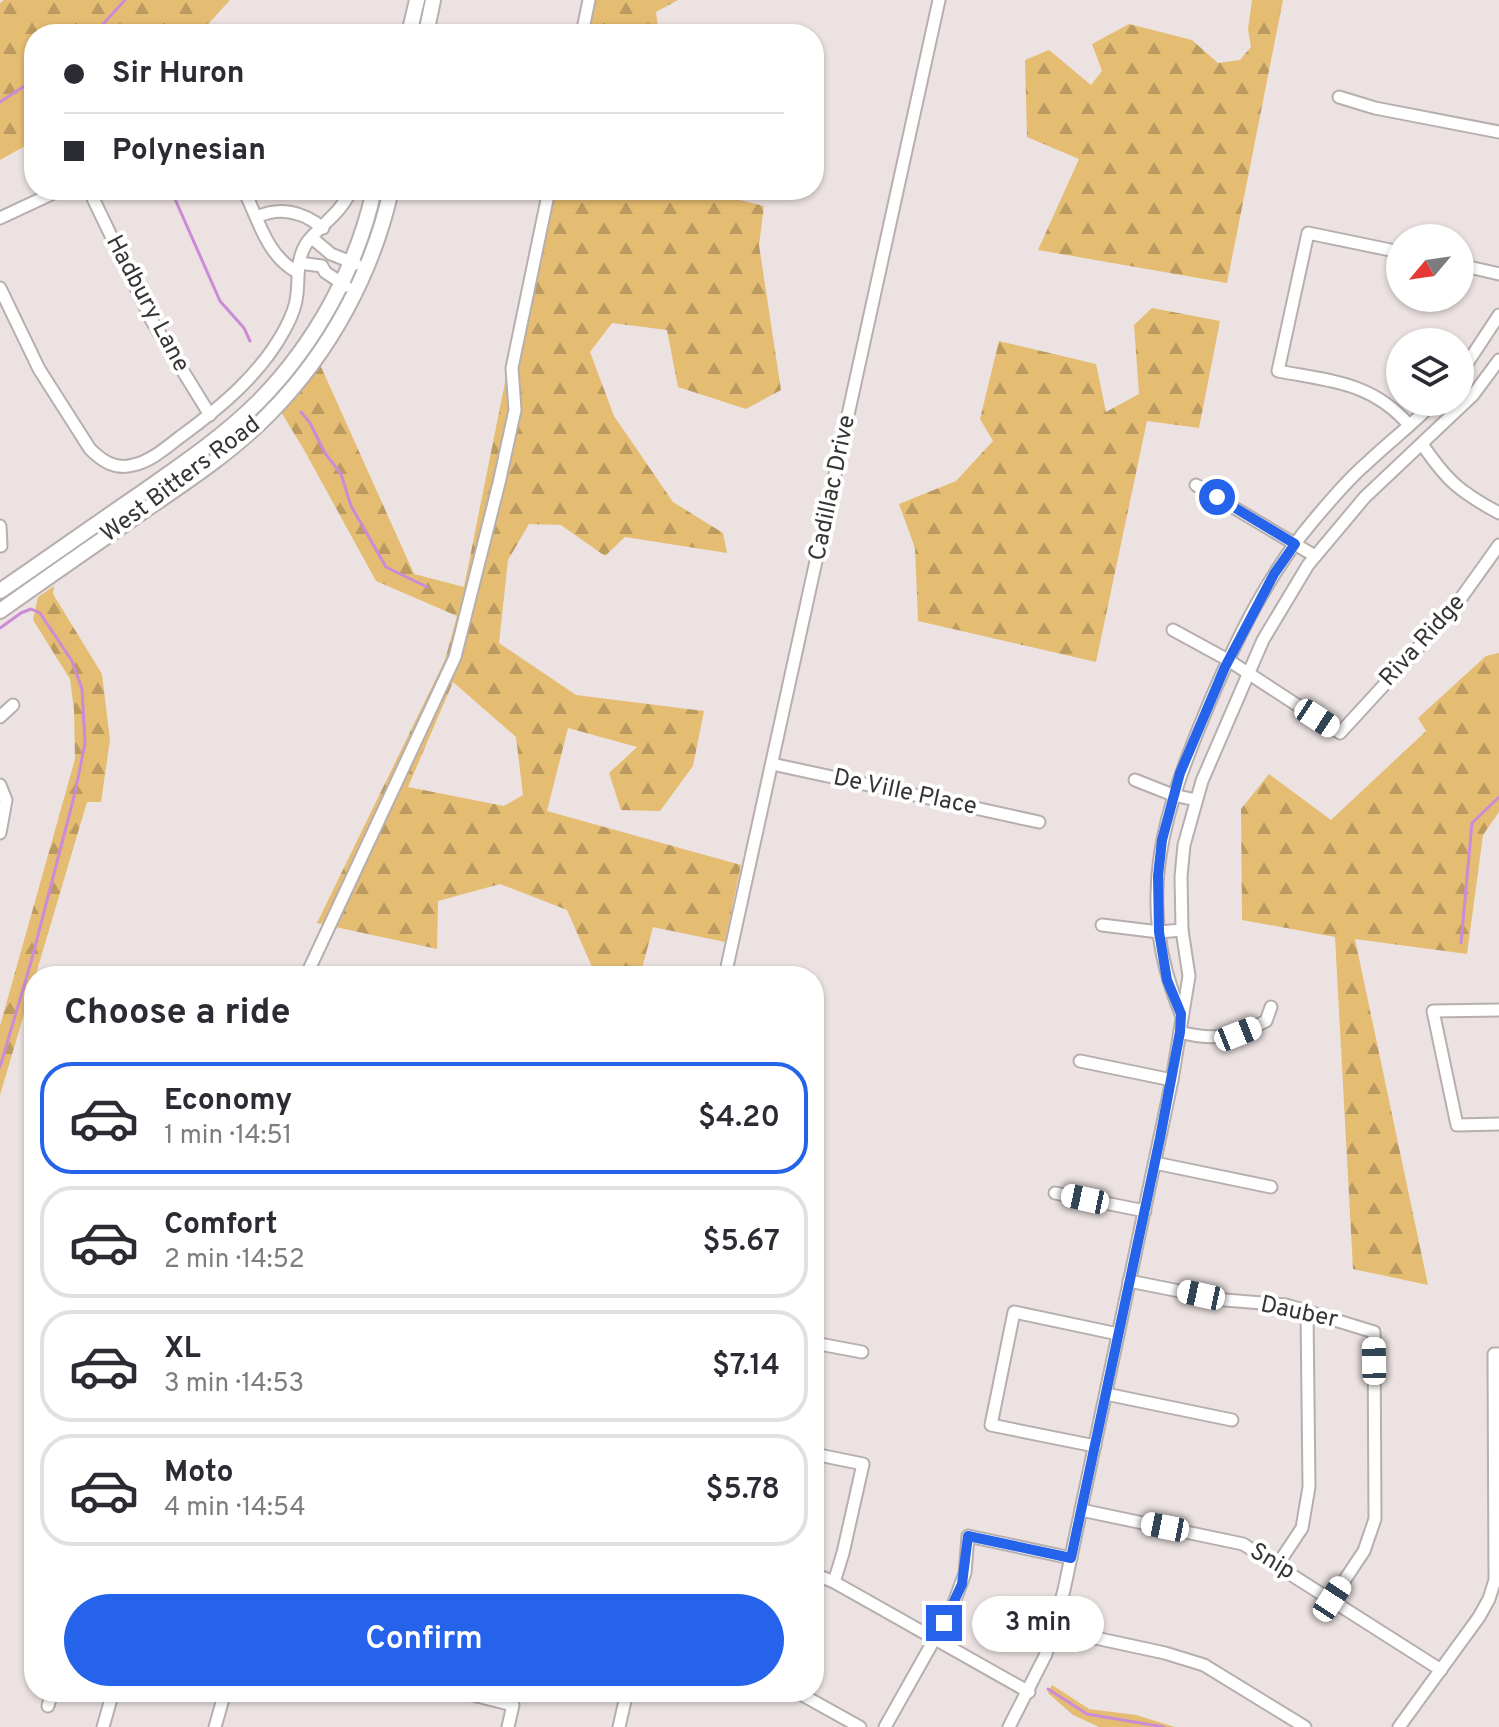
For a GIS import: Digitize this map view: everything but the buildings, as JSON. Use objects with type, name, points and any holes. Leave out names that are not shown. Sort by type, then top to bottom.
[{"type":"main road","points":[[411,24],[417,0]]},
{"type":"main road","points":[[428,24],[433,0]]},
{"type":"main road","name":"West Bitters Road","points":[[0,591],[228,431],[261,399],[306,344],[341,283],[361,237],[371,200]]},
{"type":"main road","name":"West Bitters Road","points":[[0,611],[231,449],[271,412],[304,374],[356,291],[382,228],[389,200]]},
{"type":"main road","points":[[261,399],[271,412]]},
{"type":"street","points":[[584,24],[589,0]]},
{"type":"street","name":"Cadillac Drive","points":[[727,966],[939,0]]},
{"type":"street","points":[[1339,97],[1375,108],[1499,132]]},
{"type":"street","points":[[0,218],[39,200]]},
{"type":"street","name":"Hadbury Lane","points":[[94,200],[152,321],[210,415]]},
{"type":"street","points":[[249,200],[276,256],[285,265],[322,266]]},
{"type":"street","points":[[0,288],[39,369],[90,449],[100,459],[115,466],[132,466],[210,415],[269,357],[295,306],[298,267],[312,238],[338,213],[345,200]]},
{"type":"street","points":[[311,966],[455,657],[515,410],[512,368],[547,200]]},
{"type":"street","points":[[257,217],[280,210],[289,211],[323,228]]},
{"type":"street","points":[[1386,249],[1308,233],[1278,371],[1366,390],[1392,406],[1409,425]]},
{"type":"street","points":[[312,238],[331,254],[366,269]]},
{"type":"street","points":[[331,254],[323,259],[325,272],[356,291]]},
{"type":"street","points":[[1474,268],[1499,274]]},
{"type":"street","points":[[1474,355],[1499,315]]},
{"type":"street","points":[[1484,342],[1499,352]]},
{"type":"street","points":[[1009,1727],[1029,1692],[1054,1629],[1172,1080],[1189,976],[1182,930],[1184,845],[1202,781],[1248,673],[1286,600],[1315,556],[1365,497],[1473,395],[1499,360]]},
{"type":"street","points":[[1181,1014],[1167,980],[1159,932],[1158,876],[1162,840],[1180,773],[1228,660],[1266,588],[1295,544],[1348,481],[1419,416]]},
{"type":"street","points":[[1422,444],[1443,476],[1471,498],[1499,513]]},
{"type":"street","points":[[1196,485],[1315,556]]},
{"type":"street","points":[[0,526],[1,546]]},
{"type":"street","name":"Riva Ridge","points":[[1248,673],[1340,733],[1451,612],[1499,545]]},
{"type":"street","points":[[1173,630],[1248,673]]},
{"type":"street","points":[[0,717],[13,705]]},
{"type":"street","name":"De Ville Place","points":[[772,764],[1039,822]]},
{"type":"street","points":[[1135,780],[1173,795],[1196,800]]},
{"type":"street","points":[[0,785],[6,800],[0,833]]},
{"type":"street","points":[[1102,925],[1159,932],[1182,930]]},
{"type":"street","points":[[1180,1032],[1211,1038],[1229,1036],[1266,1021],[1271,1007]]},
{"type":"street","points":[[1499,1010],[1433,1011],[1457,1125],[1499,1124]]},
{"type":"street","points":[[1080,1061],[1172,1080]]},
{"type":"street","points":[[1155,1163],[1271,1187]]},
{"type":"street","points":[[1055,1193],[1145,1211]]},
{"type":"street","name":"Dauber","points":[[1129,1281],[1225,1300],[1286,1305],[1374,1332],[1375,1519],[1364,1551],[1337,1602]]},
{"type":"street","points":[[1278,1564],[1302,1528],[1309,1487],[1307,1311]]},
{"type":"street","points":[[1095,1446],[991,1425],[1014,1312],[1118,1334]]},
{"type":"street","points":[[824,1345],[862,1352]]},
{"type":"street","points":[[1399,1727],[1489,1599],[1496,1569],[1498,1523],[1497,1354]]},
{"type":"street","points":[[1106,1394],[1232,1420]]},
{"type":"street","points":[[824,1456],[863,1464],[834,1582]]},
{"type":"street","name":"Snip","points":[[1081,1510],[1243,1544],[1441,1670]]},
{"type":"street","points":[[885,1727],[936,1639],[962,1584],[968,1536],[1071,1558]]},
{"type":"street","points":[[824,1578],[1029,1692]]},
{"type":"street","points":[[1054,1629],[1165,1653],[1204,1665],[1305,1727]]},
{"type":"street","points":[[48,1706],[49,1702]]},
{"type":"street","points":[[103,1727],[110,1702]]},
{"type":"street","points":[[215,1727],[222,1702]]},
{"type":"street","points":[[501,1702],[513,1705],[508,1727]]},
{"type":"street","points":[[619,1727],[625,1702]]},
{"type":"street","points":[[815,1702],[860,1727]]},
{"type":"green space","points":[[4,0],[230,0],[208,24],[24,24],[24,147],[0,160],[0,3]]},
{"type":"green space","points":[[582,0],[678,0],[656,12],[658,24],[577,24]]},
{"type":"green space","points":[[1252,0],[1283,0],[1227,283],[1038,250],[1079,159],[1027,137],[1025,60],[1049,50],[1091,85],[1102,71],[1092,44],[1129,24],[1192,40],[1218,63],[1240,60],[1251,47],[1248,29]]},
{"type":"green space","points":[[542,200],[740,200],[764,206],[759,245],[781,390],[746,409],[678,387],[667,330],[612,323],[590,352],[614,416],[673,502],[723,533],[727,553],[625,537],[605,556],[561,525],[529,524],[508,560],[499,643],[576,695],[704,711],[693,766],[660,811],[621,810],[609,773],[637,747],[568,728],[547,811],[741,865],[725,942],[653,927],[643,966],[592,966],[567,910],[500,884],[438,901],[437,949],[317,923],[445,660],[457,616],[376,581],[281,412],[318,360],[414,574],[464,587]],"holes":[[[453,682],[516,737],[523,795],[504,806],[408,787]]]},
{"type":"green space","points":[[1152,308],[1220,321],[1199,428],[1147,421],[1096,662],[918,621],[915,548],[899,504],[956,481],[993,441],[980,419],[999,341],[1096,364],[1106,412],[1139,394],[1134,325]]},
{"type":"green space","points":[[54,586],[53,594],[102,674],[110,740],[101,802],[87,802],[38,966],[24,966],[24,1014],[0,1095],[0,1026],[75,759],[70,679],[33,620],[38,597]]},
{"type":"green space","points":[[1499,653],[1499,812],[1483,835],[1467,954],[1355,939],[1428,1285],[1353,1269],[1335,937],[1242,920],[1241,809],[1269,774],[1331,820],[1426,731],[1418,718],[1486,656]]},
{"type":"green space","points":[[1052,1685],[1089,1709],[1136,1715],[1175,1727],[1099,1727],[1073,1715],[1048,1693]]},
{"type":"waterway","points":[[103,24],[125,0]]},
{"type":"waterway","points":[[0,102],[24,86]]},
{"type":"waterway","points":[[175,200],[220,301],[244,328],[250,341]]},
{"type":"waterway","points":[[301,412],[341,474],[351,506],[386,567],[427,587]]},
{"type":"waterway","points":[[0,628],[31,609],[40,613],[72,661],[82,689],[85,743],[30,966]]},
{"type":"waterway","points":[[1461,943],[1472,823],[1499,797]]},
{"type":"waterway","points":[[0,1067],[24,986]]},
{"type":"waterway","points":[[1048,1689],[1087,1714],[1164,1727]]},
{"type":"route","points":[[944,1623],[962,1584],[968,1536],[1071,1558],[1180,1032],[1181,1014],[1167,980],[1160,947],[1157,911],[1162,840],[1180,773],[1225,667],[1274,574],[1295,544],[1217,497]]}]
